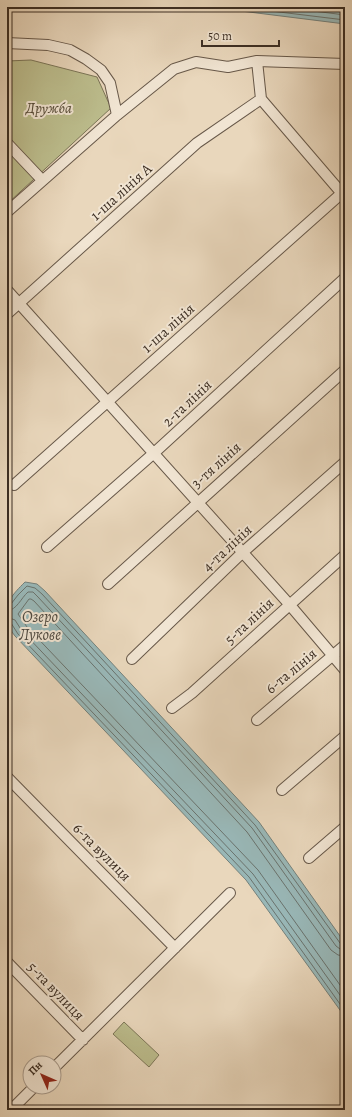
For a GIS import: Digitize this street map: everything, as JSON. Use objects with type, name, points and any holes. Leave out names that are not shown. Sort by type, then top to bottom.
[{"type":"street","points":[[7,44],[48,45],[70,50],[86,59],[100,70],[110,83],[117,115]]},
{"type":"street","points":[[7,212],[117,115],[174,69],[196,62],[228,67],[257,62],[345,64]]},
{"type":"street","points":[[257,62],[261,99],[344,195]]},
{"type":"street","name":"1-ша лінія А","points":[[7,314],[197,143],[261,99]]},
{"type":"street","points":[[7,142],[42,180]]},
{"type":"street","name":"1-ша лінія","points":[[14,485],[344,195]]},
{"type":"street","name":"2-га лінія","points":[[47,547],[154,453],[345,278]]},
{"type":"street","points":[[7,290],[289,604],[345,670]]},
{"type":"street","name":"3-тя лінія","points":[[108,584],[345,370]]},
{"type":"street","name":"4-та лінія","points":[[132,658],[242,553],[345,462]]},
{"type":"street","name":"5-та лінія","points":[[172,708],[192,693],[345,555]]},
{"type":"street","name":"6-та лінія","points":[[257,720],[345,645]]},
{"type":"street","points":[[282,790],[345,736]]},
{"type":"street","name":"6-та вулиця","points":[[7,777],[175,948]]},
{"type":"street","points":[[309,858],[345,827]]},
{"type":"street","points":[[62,1060],[230,893]]},
{"type":"street","name":"5-та вулиця","points":[[7,962],[83,1040]]},
{"type":"street","points":[[11,1110],[26,1095]]},
{"type":"green space","name":"Дружба","points":[[31,60],[97,77],[111,108],[7,204],[7,61]]},
{"type":"green space","points":[[124,1022],[159,1055],[149,1067],[113,1034]]},
{"type":"water","points":[[187,7],[345,7],[345,24],[241,11]]},
{"type":"water","name":"Озеро Лукове","points":[[25,582],[37,584],[45,591],[259,822],[345,943],[345,1017],[246,880],[9,628],[6,610],[13,595]]}]
